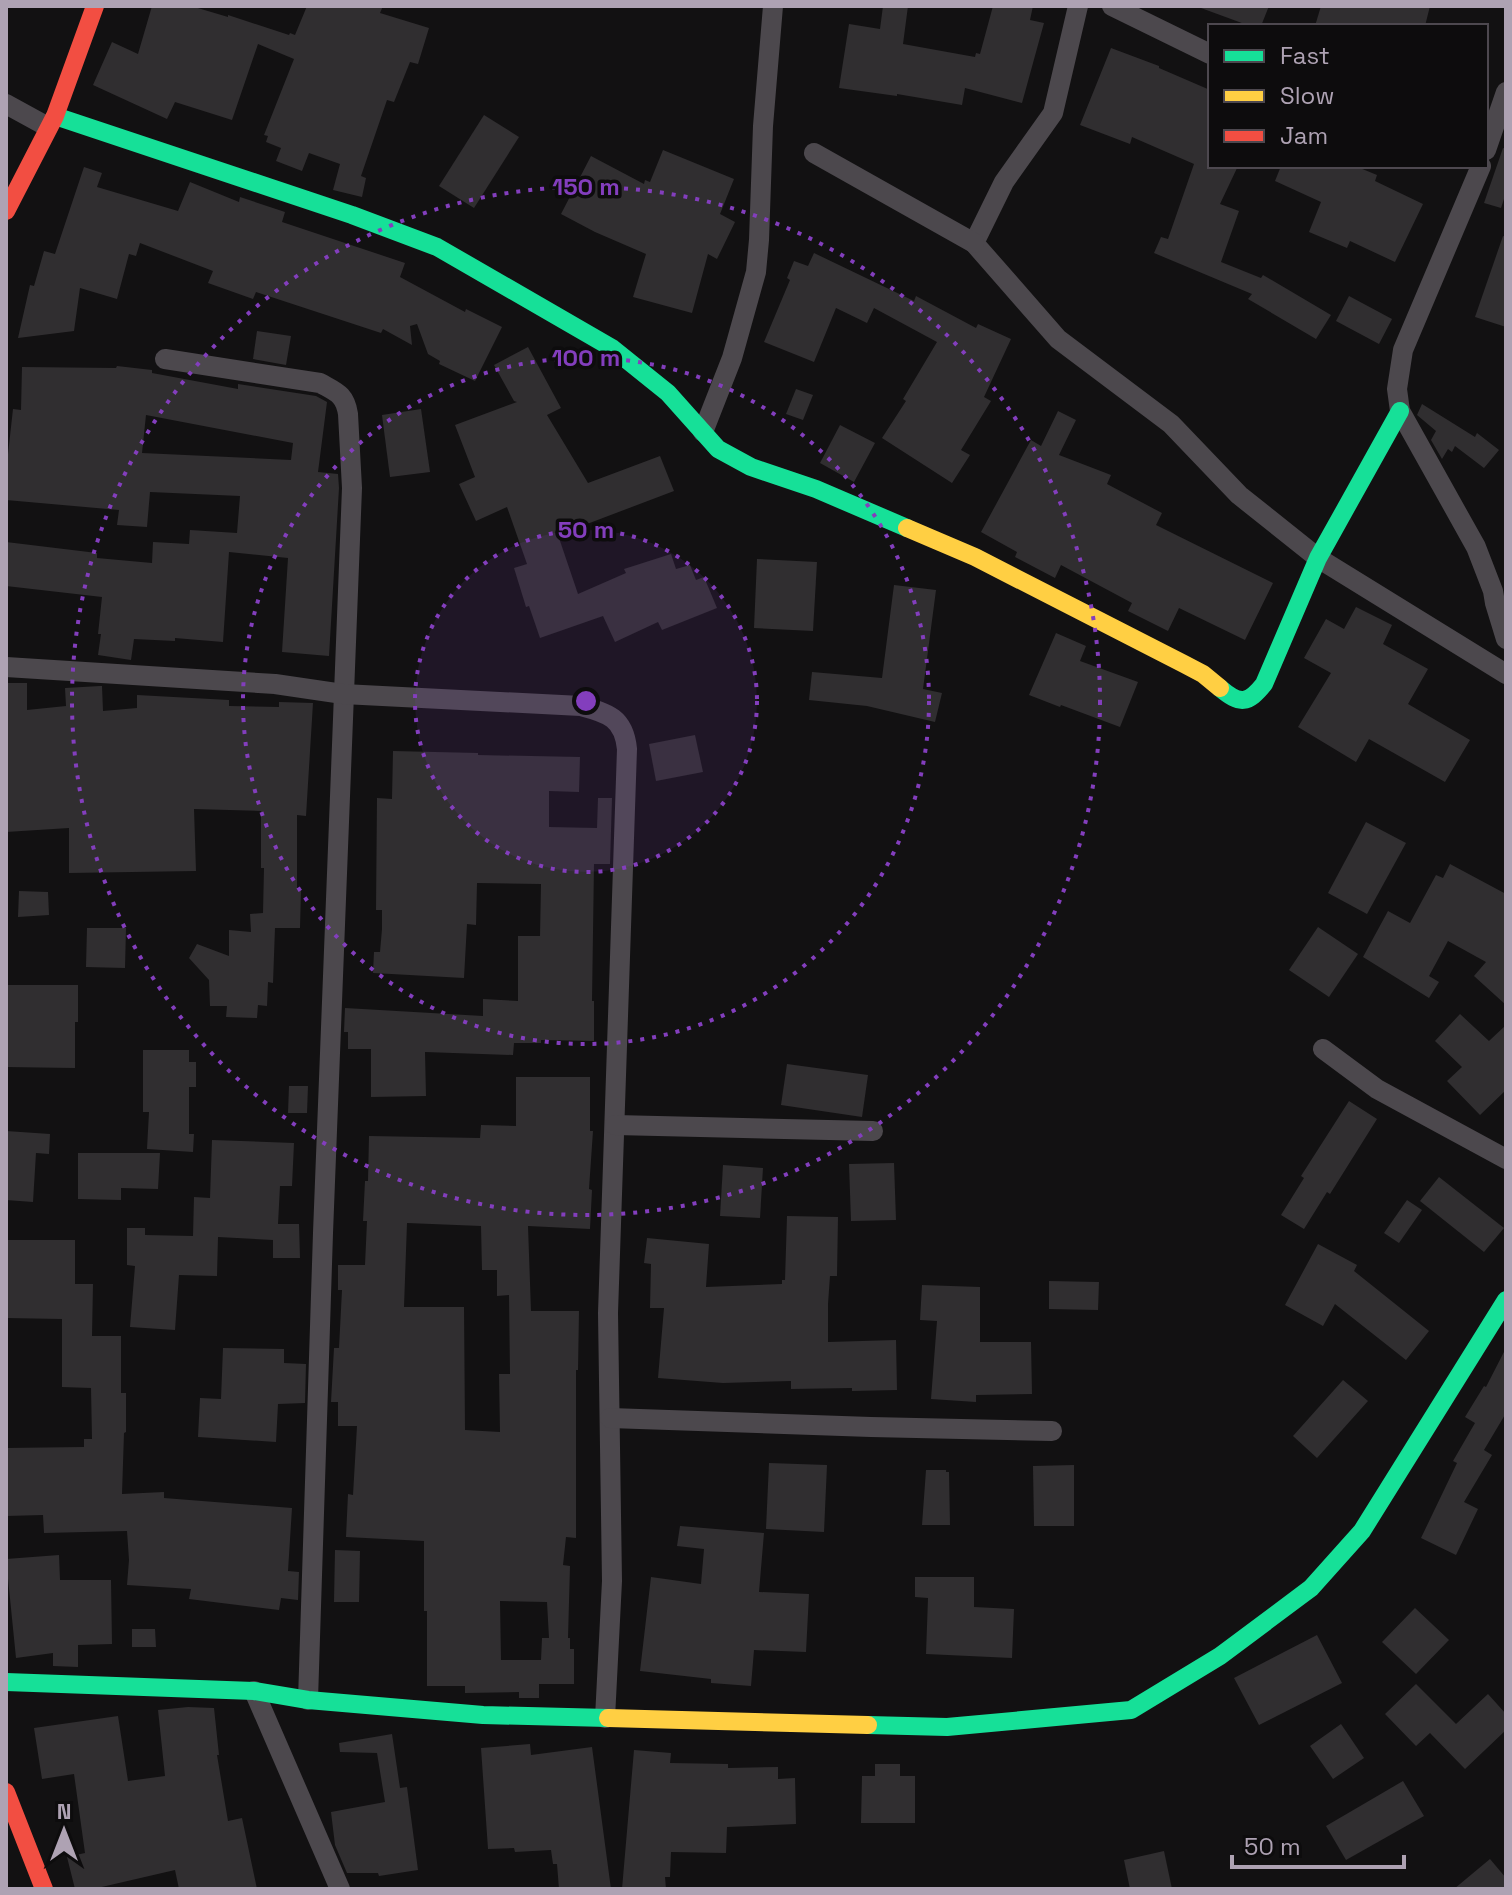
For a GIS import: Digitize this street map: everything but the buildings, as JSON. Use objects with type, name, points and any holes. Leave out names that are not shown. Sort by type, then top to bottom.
[{"type":"street","points":[[6,211],[51,122],[95,6]]},
{"type":"street","points":[[703,432],[732,358],[756,272],[773,6]]},
{"type":"street","points":[[974,243],[1004,182],[1053,113],[1078,6]]},
{"type":"street","points":[[1112,6],[1208,53]]},
{"type":"street","points":[[1488,144],[1506,92]]},
{"type":"street","points":[[6,104],[51,122],[352,215],[437,247],[612,348],[668,393],[718,449],[751,467],[816,489],[975,557],[1177,660],[1234,699],[1242,701],[1256,696],[1264,684],[1318,558],[1400,411]]},
{"type":"street","points":[[814,153],[974,243],[1058,339],[1171,424],[1239,495],[1318,558],[1506,674]]},
{"type":"street","points":[[1479,168],[1403,350],[1397,389],[1400,411],[1476,547],[1493,591],[1500,598],[1506,639]]},
{"type":"street","points":[[165,359],[320,383],[341,394],[346,403],[352,488],[308,1700]]},
{"type":"street","points":[[6,667],[275,684],[343,694],[581,706],[602,711],[617,720],[626,736],[627,749],[608,1313],[612,1581],[605,1718]]},
{"type":"street","points":[[1323,1049],[1377,1089],[1506,1159]]},
{"type":"street","points":[[615,1125],[873,1131]]},
{"type":"street","points":[[6,1682],[254,1691],[308,1700],[483,1715],[947,1727],[1131,1710],[1220,1656],[1311,1588],[1362,1531],[1506,1300]]},
{"type":"street","points":[[610,1418],[1052,1431]]},
{"type":"street","points":[[254,1691],[340,1889]]},
{"type":"street","points":[[6,1792],[44,1889]]},
{"type":"traffic: fast","points":[[55,116],[352,215],[437,247],[612,348],[668,393],[718,449],[751,467],[816,489],[907,528]]},
{"type":"traffic: fast","points":[[1220,688],[1244,700],[1264,684],[1318,558],[1400,411]]},
{"type":"traffic: fast","points":[[868,1725],[947,1727],[1131,1710],[1220,1656],[1311,1588],[1362,1531],[1506,1300]]},
{"type":"traffic: fast","points":[[6,1682],[254,1691],[308,1700],[483,1715],[608,1718]]},
{"type":"traffic: slow","points":[[907,528],[975,557],[1203,674],[1220,688]]},
{"type":"traffic: slow","points":[[608,1718],[868,1725]]},
{"type":"traffic: jam","points":[[6,211],[55,116],[95,6]]},
{"type":"traffic: jam","points":[[6,1792],[44,1889]]}]
